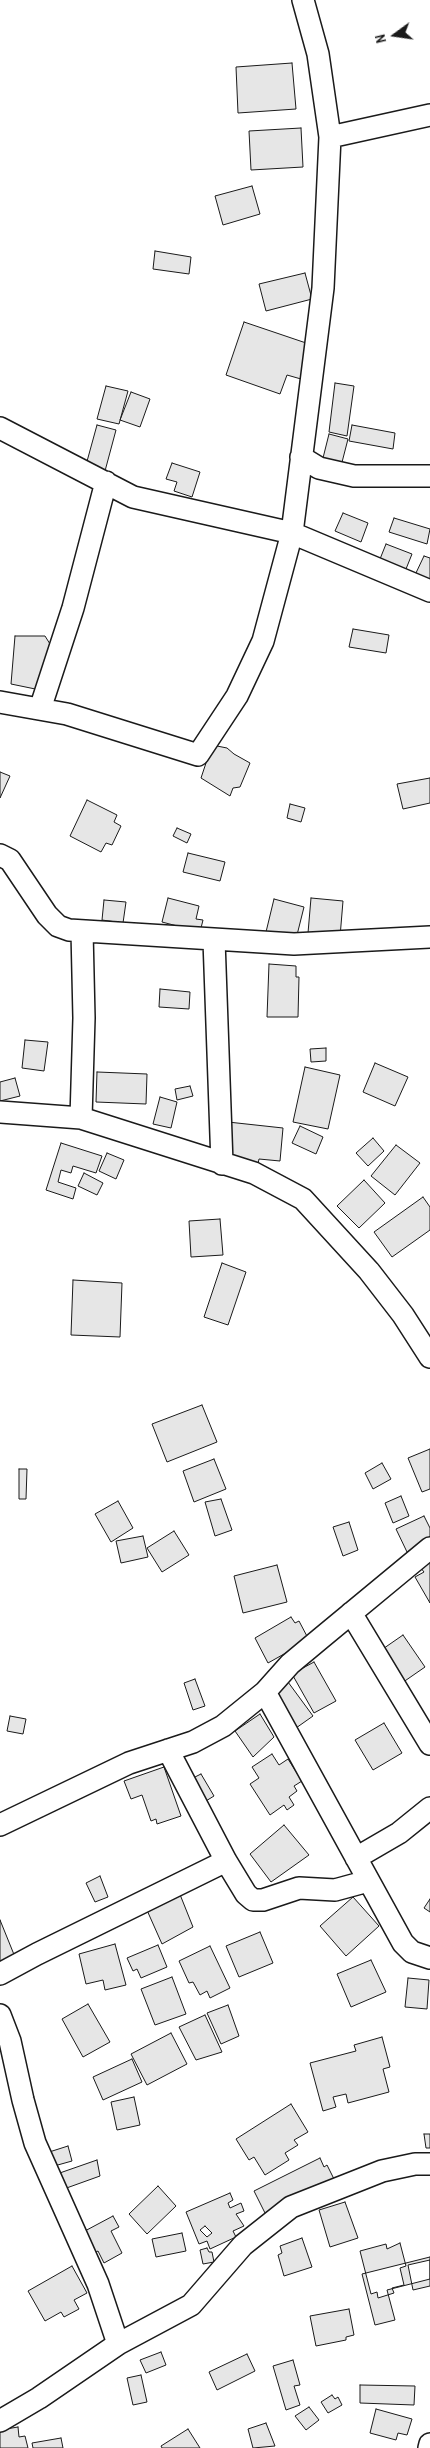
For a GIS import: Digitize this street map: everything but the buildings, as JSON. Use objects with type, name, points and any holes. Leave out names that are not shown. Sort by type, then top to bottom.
[{"type":"street","points":[[0,702],[67,714],[198,755],[237,696],[263,641],[292,533],[323,288],[330,137],[318,54],[303,0]]},
{"type":"street","points":[[330,137],[430,115]]},
{"type":"street","points":[[0,428],[133,497],[292,533],[430,591]]},
{"type":"street","points":[[301,457],[319,468],[354,476],[430,476]]},
{"type":"street","points":[[40,709],[73,608],[106,482]]},
{"type":"street","points":[[0,855],[10,860],[47,915],[58,926],[69,930],[294,944],[430,937]]},
{"type":"street","points":[[81,1118],[84,1018],[82,931]]},
{"type":"street","points":[[214,940],[222,1164]]},
{"type":"street","points":[[0,1112],[81,1118],[254,1173],[303,1199],[368,1271],[403,1316],[430,1357]]},
{"type":"street","points":[[0,1825],[128,1763],[193,1742],[223,1726],[265,1692],[290,1664],[430,1548]]},
{"type":"street","points":[[351,1613],[430,1744]]},
{"type":"street","points":[[265,1692],[402,1943],[412,1952],[430,1958]]},
{"type":"street","points":[[168,1750],[226,1860],[246,1894],[253,1900],[263,1900],[299,1888],[335,1890],[368,1881]]},
{"type":"street","points":[[356,1858],[398,1833],[430,1808]]},
{"type":"street","points":[[0,1974],[226,1860]]},
{"type":"street","points":[[0,2015],[10,2041],[35,2143],[98,2284],[118,2344]]},
{"type":"street","points":[[0,2421],[39,2398],[118,2344],[191,2305],[243,2245],[291,2207],[382,2171],[415,2164],[430,2164]]},
{"type":"street","points":[[429,2448],[430,2444]]}]
